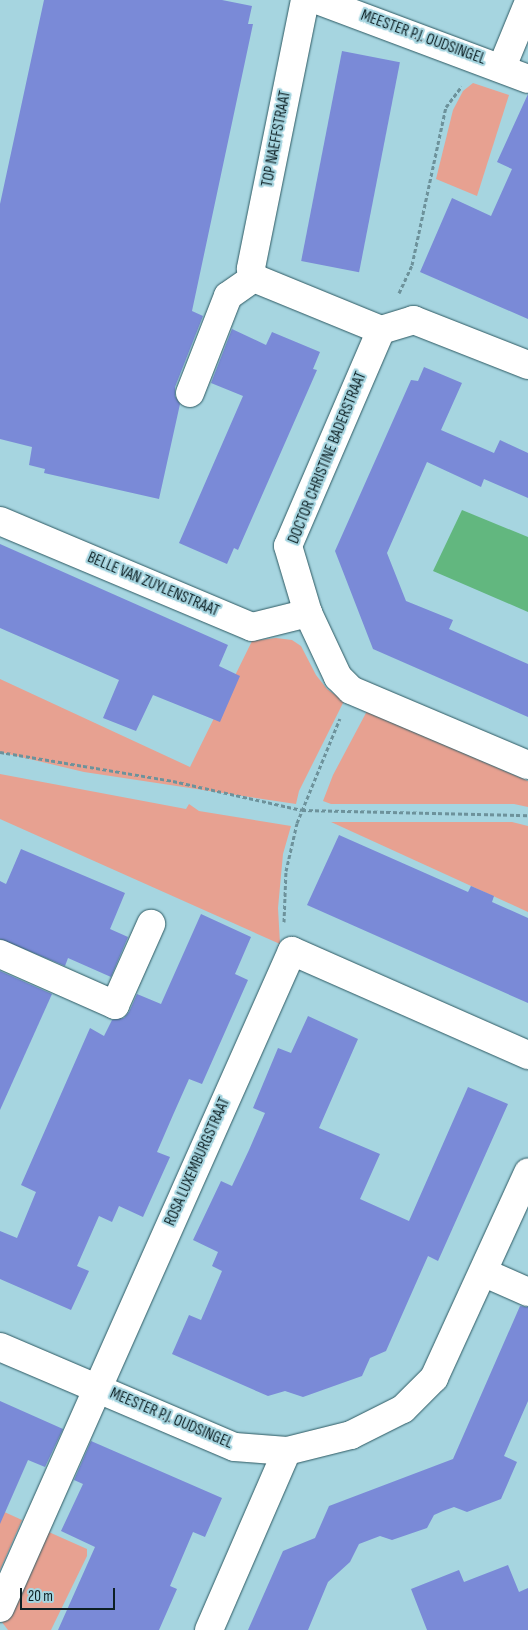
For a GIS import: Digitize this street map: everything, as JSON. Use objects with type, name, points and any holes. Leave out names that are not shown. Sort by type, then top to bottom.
[{"type":"street","name":"TOP NAEFFSTRAAT","points":[[254,278],[251,269],[305,0]]},
{"type":"street","name":"MEESTER P.J. OUDSINGEL","points":[[317,0],[528,79]]},
{"type":"street","points":[[492,64],[528,4]]},
{"type":"street","points":[[190,393],[228,296],[254,278],[381,330],[414,320],[528,365]]},
{"type":"street","name":"DOCTOR CHRISTINE BADERSTRAAT","points":[[381,330],[288,546],[308,613],[338,677],[351,690],[528,765]]},
{"type":"street","name":"BELLE VAN ZUYLENSTRAAT","points":[[0,521],[252,627],[308,613]]},
{"type":"street","points":[[0,954],[115,1005],[151,924]]},
{"type":"street","points":[[292,951],[528,1055]]},
{"type":"street","name":"ROSA LUXEMBURGSTRAAT","points":[[0,1608],[292,951]]},
{"type":"street","name":"MEESTER P.J. OUDSINGEL","points":[[0,1347],[235,1447],[287,1451],[351,1435],[387,1418],[420,1394],[434,1378],[485,1273],[528,1173]]},
{"type":"street","points":[[485,1273],[528,1292]]},
{"type":"street","points":[[208,1630],[287,1451]]},
{"type":"path","points":[[381,330],[412,265],[446,107],[492,64]]},
{"type":"path","points":[[292,951],[283,917],[286,871],[302,810],[351,690]]},
{"type":"path","points":[[0,752],[173,781],[302,810],[528,815]]},
{"type":"shaded area","points":[[473,83],[509,95],[477,196],[436,179],[453,110],[463,91]]},
{"type":"shaded area","points":[[462,510],[528,537],[528,612],[433,571]]},
{"type":"shaded area","points":[[276,638],[292,640],[301,646],[316,675],[327,689],[344,701],[299,791],[296,804],[84,772],[0,752],[0,679],[190,767],[252,641]]},
{"type":"shaded area","points":[[367,711],[528,781],[528,807],[514,804],[331,804],[323,801],[333,775]]},
{"type":"shaded area","points":[[0,774],[186,809],[189,804],[199,811],[291,826],[283,854],[278,908],[280,944],[0,819]]},
{"type":"shaded area","points":[[331,822],[512,822],[528,826],[528,912]]},
{"type":"shaded area","points":[[0,1510],[22,1520],[0,1570]]},
{"type":"shaded area","points":[[42,1529],[87,1549],[87,1556],[51,1630],[8,1630],[1,1621]]},
{"type":"building","points":[[44,0],[222,0],[252,6],[248,24],[253,24],[192,311],[203,316],[175,387],[175,396],[180,404],[159,499],[44,473],[45,469],[29,465],[32,447],[0,439],[0,204]]},
{"type":"building","points":[[342,51],[400,62],[359,272],[301,261]]},
{"type":"building","points":[[528,94],[528,319],[420,272],[452,198],[491,216],[512,169],[497,162]]},
{"type":"building","points":[[232,329],[266,345],[272,332],[320,352],[313,369],[317,370],[238,550],[234,548],[227,564],[179,543],[243,396],[211,383]]},
{"type":"building","points":[[424,367],[462,383],[441,430],[494,453],[500,440],[528,453],[528,498],[484,479],[481,487],[427,462],[387,553],[406,601],[453,620],[449,629],[528,664],[528,717],[373,649],[335,551],[411,380],[418,381]]},
{"type":"building","points":[[0,544],[228,645],[219,666],[240,676],[220,722],[153,695],[136,731],[103,718],[119,680],[0,628]]},
{"type":"building","points":[[339,835],[468,892],[471,886],[494,896],[492,902],[528,918],[528,1003],[307,905]]},
{"type":"building","points":[[21,849],[125,893],[110,929],[128,937],[111,977],[68,958],[65,966],[0,939],[0,881],[6,884]]},
{"type":"building","points":[[201,914],[251,937],[235,974],[248,980],[202,1084],[189,1079],[173,1115],[157,1152],[170,1157],[143,1217],[119,1206],[112,1222],[99,1216],[77,1266],[89,1271],[71,1310],[0,1279],[0,1231],[17,1238],[36,1192],[21,1185],[90,1028],[104,1036],[112,1020],[124,1018],[129,1012],[137,994],[161,1004]]},
{"type":"building","points":[[0,971],[52,994],[0,1110]]},
{"type":"building","points":[[308,1016],[358,1039],[319,1128],[380,1154],[360,1199],[409,1221],[468,1087],[508,1104],[438,1261],[428,1256],[386,1351],[370,1358],[362,1376],[303,1397],[285,1391],[268,1396],[172,1354],[189,1315],[201,1320],[222,1271],[212,1266],[218,1252],[193,1240],[221,1181],[232,1186],[249,1150],[265,1113],[253,1108],[278,1048],[291,1053]]},
{"type":"building","points":[[520,1306],[528,1307],[528,1401],[504,1456],[517,1462],[501,1499],[467,1512],[454,1507],[434,1515],[427,1528],[392,1540],[380,1536],[359,1544],[350,1562],[328,1582],[308,1630],[248,1630],[283,1551],[315,1538],[329,1506],[453,1459]]},
{"type":"building","points":[[0,1401],[63,1429],[45,1467],[28,1460],[0,1524]]},
{"type":"building","points":[[91,1441],[222,1498],[205,1537],[193,1532],[170,1586],[177,1589],[159,1630],[58,1630],[95,1547],[61,1531],[83,1484],[74,1480]]},
{"type":"building","points":[[508,1565],[519,1592],[528,1588],[528,1630],[427,1630],[411,1589],[459,1570],[464,1582]]}]
